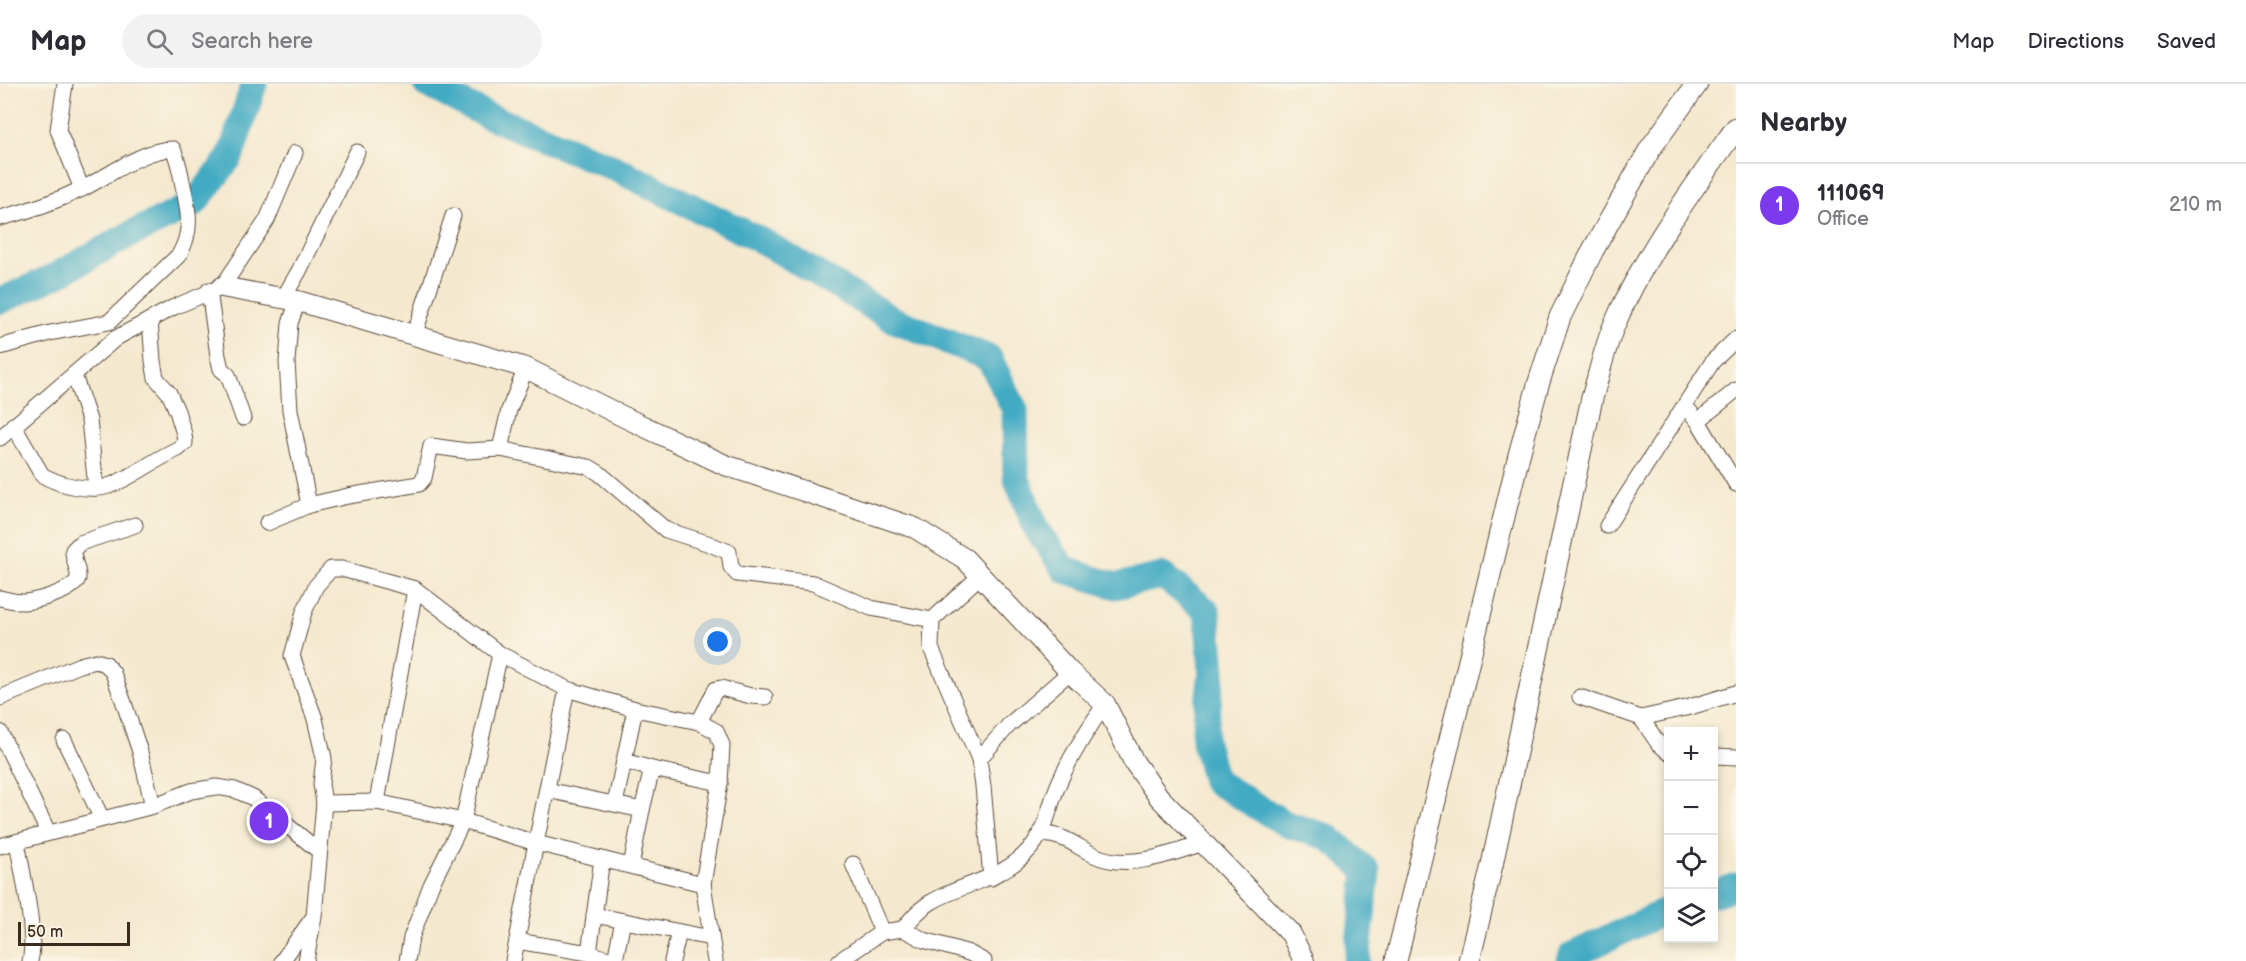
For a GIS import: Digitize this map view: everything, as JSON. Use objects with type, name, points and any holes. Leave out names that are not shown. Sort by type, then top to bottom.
[{"type":"main road","points":[[1396,961],[1522,445],[1560,317],[1593,250],[1650,149],[1697,84]]},
{"type":"main road","points":[[1469,961],[1592,398],[1613,329],[1640,272],[1695,186],[1736,128]]},
{"type":"street","points":[[65,84],[58,130],[82,189]]},
{"type":"street","points":[[0,218],[28,211],[82,189],[150,153],[163,149],[173,149],[178,159],[189,214],[185,244],[179,255],[109,322],[50,333],[0,347]]},
{"type":"street","points":[[309,505],[290,410],[287,362],[291,299],[300,271],[357,152]]},
{"type":"street","points":[[0,438],[117,338],[216,288],[267,220],[295,153]]},
{"type":"street","points":[[414,336],[453,216]]},
{"type":"street","points":[[216,288],[291,299],[526,368],[725,465],[915,528],[965,559],[1070,672],[1105,704],[1140,771],[1159,797],[1291,934],[1304,961]]},
{"type":"street","points":[[216,288],[218,356],[221,369],[228,375],[243,418]]},
{"type":"street","points":[[13,425],[42,475],[69,485],[96,488],[110,486],[185,443],[177,411],[169,393],[156,378],[150,320]]},
{"type":"street","points":[[109,322],[117,338]]},
{"type":"street","points":[[1607,526],[1713,361],[1736,339]]},
{"type":"street","points":[[500,449],[509,410],[526,368]]},
{"type":"street","points":[[74,375],[89,420],[96,488]]},
{"type":"street","points":[[1698,421],[1736,390]]},
{"type":"street","points":[[1685,406],[1698,421],[1736,484]]},
{"type":"street","points":[[267,523],[309,505],[419,484],[424,478],[431,446],[467,451],[500,449],[589,467],[666,530],[726,550],[731,555],[731,567],[737,574],[813,583],[871,608],[932,620]]},
{"type":"street","points":[[0,598],[26,602],[68,590],[78,576],[72,556],[73,550],[80,543],[135,525]]},
{"type":"street","points":[[306,961],[315,916],[324,803],[321,784],[324,758],[321,739],[292,656],[304,612],[316,586],[331,569],[342,569],[415,589],[500,654],[567,689],[635,709],[699,722],[716,731],[722,745],[720,783],[703,885],[715,961]]},
{"type":"street","points":[[980,576],[932,620],[931,648],[979,759],[991,878]]},
{"type":"street","points":[[377,802],[415,589]]},
{"type":"street","points":[[407,961],[411,938],[431,885],[463,821],[500,654]]},
{"type":"street","points":[[0,698],[80,665],[96,661],[106,664],[113,673],[124,703],[140,752],[153,806]]},
{"type":"street","points":[[979,759],[1009,725],[1070,672]]},
{"type":"street","points":[[513,961],[567,689]]},
{"type":"street","points":[[699,722],[717,689],[765,697]]},
{"type":"street","points":[[1580,697],[1641,718],[1690,707],[1736,693]]},
{"type":"street","points":[[903,929],[918,911],[935,900],[991,878],[1025,855],[1042,834],[1057,786],[1075,748],[1105,704]]},
{"type":"street","points":[[615,804],[635,709]]},
{"type":"street","points":[[1641,718],[1664,748]]},
{"type":"street","points":[[0,732],[48,832]]},
{"type":"street","points":[[64,740],[102,819]]},
{"type":"street","points":[[1718,756],[1736,757]]},
{"type":"street","points":[[624,761],[720,783]]},
{"type":"street","points":[[631,866],[652,769]]},
{"type":"street","points":[[0,846],[153,806],[191,791],[216,787],[235,790],[253,798],[319,851]]},
{"type":"street","points":[[547,790],[642,810]]},
{"type":"street","points":[[324,803],[377,802],[463,821],[536,843],[703,885]]},
{"type":"street","points":[[1042,834],[1058,835],[1095,856],[1105,859],[1152,860],[1203,843]]},
{"type":"street","points":[[17,842],[30,926],[32,952],[30,961]]},
{"type":"street","points":[[589,953],[602,859]]},
{"type":"street","points":[[853,864],[882,932]]},
{"type":"street","points":[[594,915],[711,938]]},
{"type":"street","points":[[282,961],[315,916]]},
{"type":"street","points":[[517,941],[589,953],[615,960],[622,921]]},
{"type":"street","points":[[839,961],[882,932],[903,929],[924,940],[969,952],[984,961]]},
{"type":"street","points":[[672,961],[679,932]]},
{"type":"waterway","points":[[0,301],[57,275],[127,236],[194,204],[230,157],[254,84]]},
{"type":"waterway","points":[[426,84],[486,115],[614,168],[766,243],[892,319],[989,358],[1015,410],[1016,477],[1036,528],[1065,570],[1116,586],[1163,576],[1207,611],[1212,670],[1204,739],[1215,781],[1286,824],[1328,837],[1367,871],[1357,961]]},
{"type":"waterway","points":[[1718,893],[1736,886]]},
{"type":"waterway","points":[[1570,961],[1572,955],[1664,912]]},
{"type":"place","name":"111069","points":[[269,821]]}]
